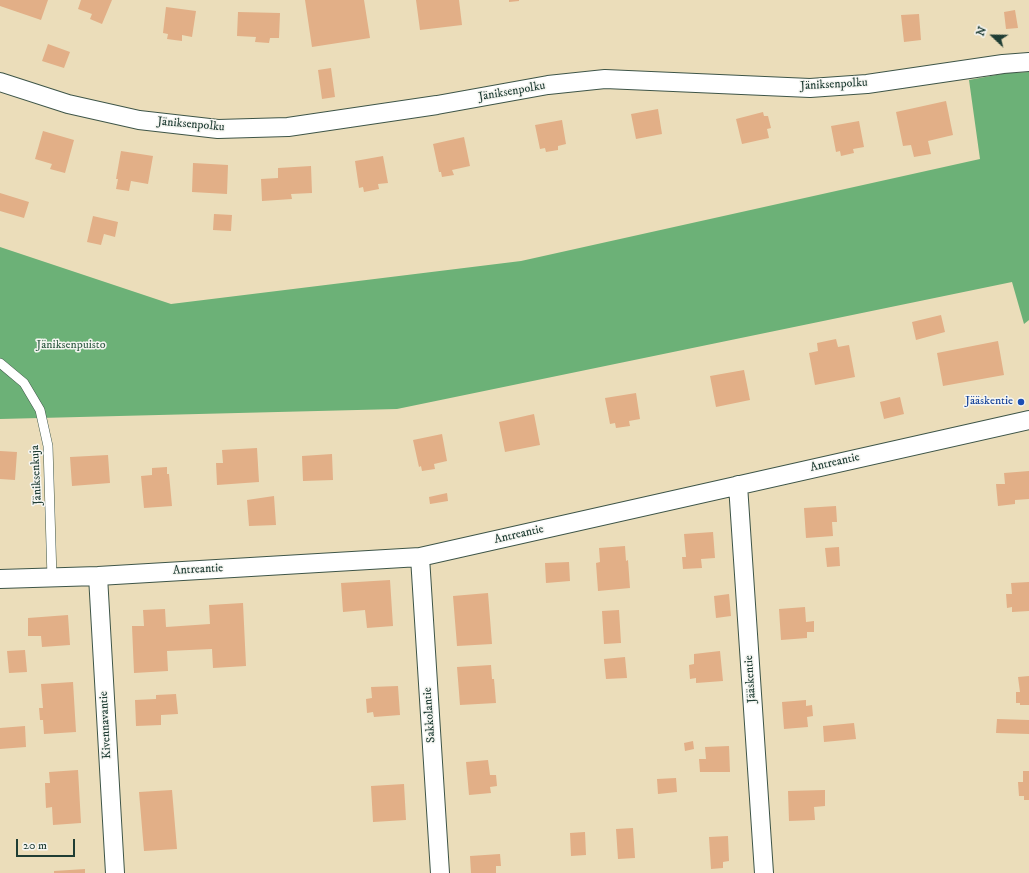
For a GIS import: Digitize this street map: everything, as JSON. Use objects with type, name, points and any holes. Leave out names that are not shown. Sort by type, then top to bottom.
[{"type":"street","name":"Jäniksenpolku","points":[[0,82],[68,104],[139,120],[218,129],[288,128],[437,105],[548,85],[605,79],[810,88],[867,84],[1003,64],[1029,62]]},
{"type":"street","name":"Antreantie","points":[[0,579],[98,576],[420,557],[1029,420]]},
{"type":"street","name":"Jääskentie","points":[[738,485],[764,873]]},
{"type":"street","name":"Sakkolantie","points":[[420,557],[440,873]]},
{"type":"street","name":"Kivennavantie","points":[[98,576],[115,873]]},
{"type":"lane","name":"Jäniksenkuja","points":[[0,363],[24,383],[40,410],[48,446],[52,578]]},
{"type":"green space","name":"Jäniksenpuisto","points":[[1029,72],[1029,320],[1024,324],[1012,282],[397,409],[0,419],[0,247],[171,304],[521,261],[980,159],[969,80],[1007,73]]},
{"type":"building","points":[[0,0],[48,0],[41,20],[0,6]]},
{"type":"building","points":[[81,0],[112,0],[102,24],[90,19],[92,14],[78,9]]},
{"type":"building","points":[[305,0],[364,0],[370,38],[312,47]]},
{"type":"building","points":[[416,0],[459,0],[462,25],[420,30]]},
{"type":"building","points":[[509,0],[519,0],[519,1],[509,2]]},
{"type":"building","points":[[166,7],[196,11],[192,37],[182,35],[182,41],[167,39],[168,34],[163,33]]},
{"type":"building","points":[[1015,10],[1018,28],[1006,29],[1004,12]]},
{"type":"building","points":[[238,12],[280,13],[279,38],[270,38],[269,43],[255,42],[256,37],[237,36]]},
{"type":"building","points":[[919,14],[921,40],[904,42],[901,15]]},
{"type":"building","points":[[48,44],[70,52],[64,68],[42,61]]},
{"type":"building","points":[[331,68],[335,97],[322,99],[318,70]]},
{"type":"building","points":[[946,101],[953,135],[928,141],[931,154],[914,157],[911,145],[903,146],[896,112]]},
{"type":"building","points":[[658,109],[662,134],[636,139],[631,114]]},
{"type":"building","points":[[763,112],[764,116],[768,116],[771,128],[767,129],[769,138],[742,144],[736,119]]},
{"type":"building","points":[[562,120],[566,144],[558,146],[558,150],[546,152],[545,148],[540,149],[535,125]]},
{"type":"building","points":[[859,121],[864,147],[853,149],[854,153],[841,156],[840,151],[836,152],[831,126]]},
{"type":"building","points":[[43,131],[74,140],[65,173],[50,169],[52,164],[35,159]]},
{"type":"building","points":[[464,137],[470,166],[452,170],[454,175],[442,177],[441,172],[439,172],[433,144]]},
{"type":"building","points":[[121,151],[153,156],[148,184],[131,181],[129,191],[116,189],[118,179],[116,179]]},
{"type":"building","points":[[383,156],[388,183],[378,184],[379,189],[364,192],[363,187],[359,188],[355,161]]},
{"type":"building","points":[[193,163],[228,165],[227,194],[192,192]]},
{"type":"building","points":[[311,166],[312,193],[291,194],[292,199],[262,201],[261,179],[278,178],[278,168]]},
{"type":"building","points":[[0,193],[29,202],[24,218],[0,211]]},
{"type":"building","points":[[214,214],[232,215],[231,231],[213,230]]},
{"type":"building","points":[[93,216],[118,222],[115,237],[104,234],[101,245],[87,242]]},
{"type":"building","points":[[941,315],[945,332],[916,340],[912,322]]},
{"type":"building","points":[[836,339],[838,347],[849,345],[855,377],[815,385],[809,353],[818,351],[817,343]]},
{"type":"building","points":[[998,341],[1004,375],[943,386],[937,353]]},
{"type":"building","points":[[744,370],[750,400],[716,407],[710,376]]},
{"type":"building","points":[[636,393],[640,419],[629,421],[630,426],[616,428],[615,423],[610,424],[605,398]]},
{"type":"building","points":[[900,397],[904,414],[884,419],[880,402]]},
{"type":"building","points":[[534,414],[540,445],[505,452],[499,422]]},
{"type":"building","points":[[442,434],[447,461],[434,464],[435,469],[422,471],[421,466],[419,467],[413,440]]},
{"type":"building","points":[[257,448],[259,482],[217,485],[216,463],[223,463],[222,450]]},
{"type":"building","points":[[0,451],[17,452],[15,480],[0,479]]},
{"type":"building","points":[[332,454],[333,480],[303,481],[302,456]]},
{"type":"building","points":[[108,455],[110,483],[72,486],[70,457]]},
{"type":"building","points":[[167,467],[172,506],[144,508],[141,476],[152,475],[152,468]]},
{"type":"building","points":[[1029,471],[1029,499],[1015,500],[1015,504],[998,506],[996,484],[1005,484],[1004,473]]},
{"type":"building","points":[[447,493],[448,501],[430,504],[429,497]]},
{"type":"building","points":[[274,496],[276,525],[249,526],[247,500]]},
{"type":"building","points":[[836,506],[837,522],[832,522],[833,536],[806,538],[804,508]]},
{"type":"building","points":[[713,532],[715,558],[701,559],[702,568],[683,569],[682,557],[686,557],[684,534]]},
{"type":"building","points":[[625,546],[626,561],[628,560],[630,588],[598,591],[596,563],[600,562],[599,548]]},
{"type":"building","points":[[839,547],[840,566],[827,567],[825,548]]},
{"type":"building","points":[[569,562],[570,581],[546,583],[545,563]]},
{"type":"building","points":[[390,580],[393,626],[367,628],[365,610],[343,612],[341,583]]},
{"type":"building","points":[[1029,582],[1029,611],[1012,612],[1012,607],[1007,608],[1006,594],[1012,594],[1011,583]]},
{"type":"building","points":[[488,593],[492,644],[457,646],[453,596]]},
{"type":"building","points":[[729,594],[731,616],[716,618],[714,596]]},
{"type":"building","points":[[243,603],[246,666],[213,668],[212,649],[167,651],[168,671],[134,673],[132,626],[144,626],[143,610],[165,609],[166,627],[210,624],[209,605]]},
{"type":"building","points":[[805,607],[806,622],[814,621],[814,632],[807,632],[807,638],[781,640],[779,609]]},
{"type":"building","points":[[619,610],[621,643],[604,644],[602,611]]},
{"type":"building","points":[[68,615],[70,645],[42,647],[41,636],[28,636],[28,618]]},
{"type":"building","points":[[25,650],[27,672],[9,673],[7,651]]},
{"type":"building","points":[[720,651],[723,681],[696,683],[696,678],[690,679],[689,665],[694,664],[694,654]]},
{"type":"building","points":[[625,657],[627,678],[606,679],[604,659]]},
{"type":"building","points":[[491,665],[496,703],[460,705],[457,667]]},
{"type":"building","points":[[1029,676],[1029,705],[1020,705],[1020,703],[1016,703],[1016,692],[1020,692],[1018,677]]},
{"type":"building","points":[[73,682],[76,732],[44,734],[43,720],[40,720],[39,708],[43,708],[41,684]]},
{"type":"building","points":[[398,686],[400,715],[374,717],[373,712],[367,713],[366,699],[372,698],[371,687]]},
{"type":"building","points":[[176,694],[178,714],[161,715],[161,725],[136,726],[135,700],[156,699],[156,695]]},
{"type":"building","points":[[806,700],[806,706],[812,705],[813,716],[807,717],[808,727],[784,729],[782,702]]},
{"type":"building","points":[[997,719],[1029,720],[1029,734],[996,733]]},
{"type":"building","points":[[854,723],[856,739],[824,742],[823,726]]},
{"type":"building","points":[[25,726],[26,747],[0,749],[0,728]]},
{"type":"building","points":[[693,741],[694,749],[685,751],[684,743]]},
{"type":"building","points":[[729,746],[730,772],[700,772],[699,759],[706,759],[705,747]]},
{"type":"building","points":[[488,760],[490,775],[496,775],[497,786],[490,787],[491,793],[469,795],[466,762]]},
{"type":"building","points":[[78,770],[81,823],[53,825],[52,807],[46,808],[45,783],[50,783],[49,772]]},
{"type":"building","points":[[1023,771],[1029,771],[1029,800],[1024,800],[1024,796],[1019,796],[1018,782],[1023,782]]},
{"type":"building","points":[[676,778],[677,792],[658,794],[657,779]]},
{"type":"building","points":[[404,784],[406,820],[373,822],[371,786]]},
{"type":"building","points":[[172,790],[177,849],[144,851],[139,792]]},
{"type":"building","points":[[825,790],[825,806],[814,807],[815,820],[789,821],[788,791]]},
{"type":"building","points":[[633,828],[635,858],[618,859],[616,829]]},
{"type":"building","points":[[585,832],[586,855],[571,856],[570,833]]},
{"type":"building","points":[[728,836],[729,861],[723,862],[723,868],[711,869],[709,837]]},
{"type":"building","points":[[500,854],[501,866],[496,866],[496,873],[471,873],[470,856]]},
{"type":"building","points":[[85,869],[85,873],[54,873],[54,871]]},
{"type":"place","name":"Jääskentie","points":[[1021,402]]}]
